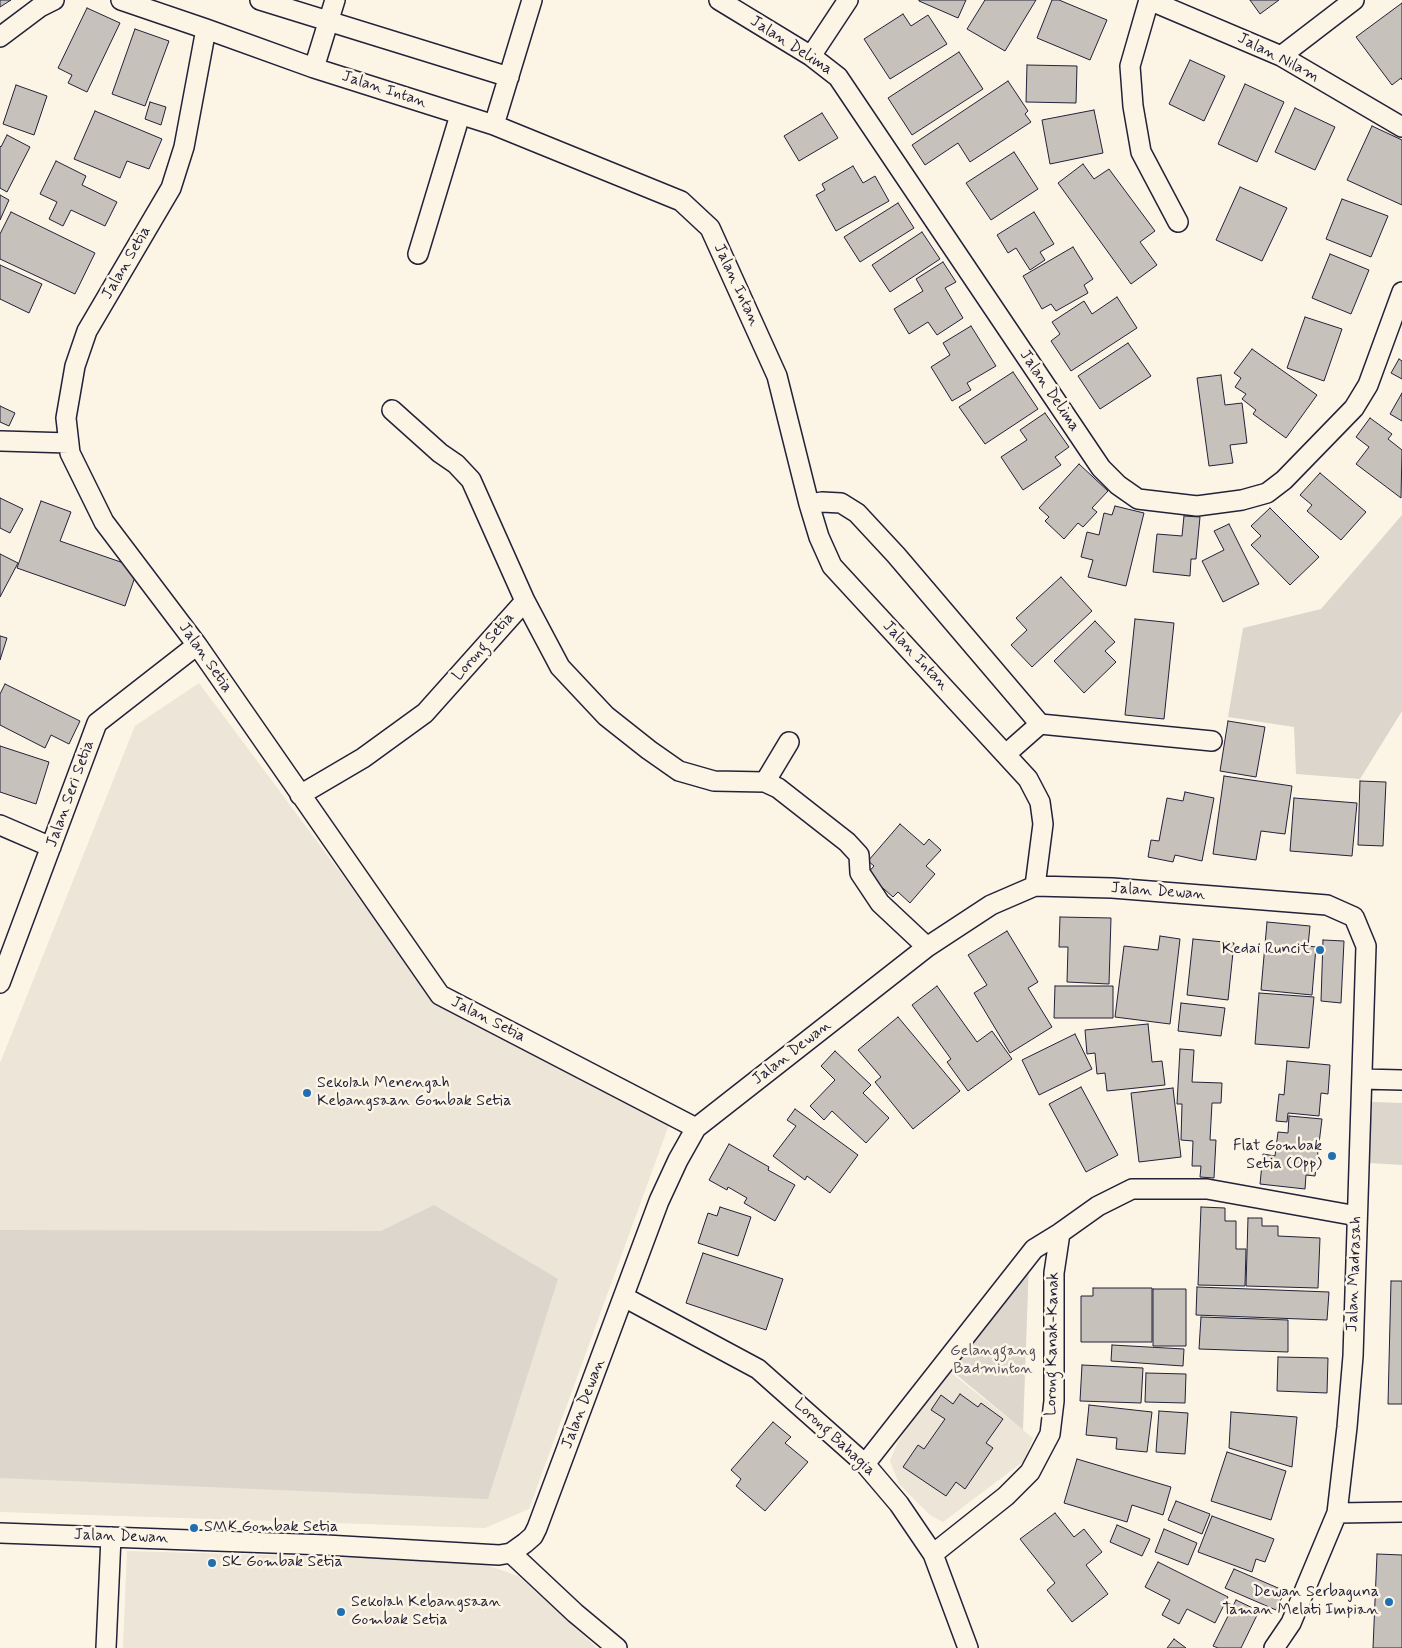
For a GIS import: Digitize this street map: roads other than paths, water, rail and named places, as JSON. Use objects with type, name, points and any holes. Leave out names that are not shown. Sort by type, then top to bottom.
[{"type":"street","points":[[0,37],[40,7],[54,0]]},
{"type":"street","name":"Jalan Intan","points":[[121,0],[314,68],[494,126],[681,201],[710,228],[777,376],[809,504],[819,537],[832,566],[1006,754],[1028,779],[1040,802],[1043,824],[1034,886]]},
{"type":"street","points":[[260,0],[508,76]]},
{"type":"street","points":[[314,68],[335,0]]},
{"type":"street","points":[[494,126],[532,0]]},
{"type":"street","name":"Jalan Delima","points":[[719,0],[812,56],[838,77],[1101,468],[1138,499],[1197,506],[1215,504],[1242,500],[1266,493],[1284,480],[1354,408],[1368,385],[1402,292]]},
{"type":"street","points":[[812,56],[848,0]]},
{"type":"street","points":[[1149,0],[1130,66],[1133,106],[1141,152],[1178,222]]},
{"type":"street","name":"Jalan Nilam","points":[[1149,0],[1281,56],[1402,126]]},
{"type":"street","points":[[1281,56],[1354,0]]},
{"type":"street","name":"Jalan Setia","points":[[206,29],[184,147],[171,188],[87,331],[75,366],[66,418],[70,453],[104,522],[197,645],[440,995],[696,1128]]},
{"type":"street","points":[[418,254],[460,115]]},
{"type":"street","name":"Lorong Setia","points":[[300,795],[363,758],[425,713],[525,601],[471,480],[456,464],[440,453],[392,410]]},
{"type":"street","points":[[1,441],[69,443]]},
{"type":"street","points":[[809,504],[822,502],[841,503],[857,513],[896,555],[1040,724],[1212,741]]},
{"type":"street","points":[[525,601],[560,667],[606,716],[679,771],[714,781],[765,782],[778,788],[859,854],[860,873],[880,903],[927,947]]},
{"type":"street","name":"Jalan Seri Setia","points":[[0,983],[97,723],[197,645]]},
{"type":"street","points":[[1006,754],[1040,724]]},
{"type":"street","points":[[765,782],[789,742]]},
{"type":"street","points":[[0,825],[51,847]]},
{"type":"street","name":"Jalan Dewan","points":[[0,1533],[326,1545],[499,1555],[511,1553],[533,1536],[537,1528],[659,1201],[678,1160],[696,1128],[927,947],[991,905],[1034,886],[1112,888],[1327,904]]},
{"type":"street","name":"Jalan Madrasah","points":[[1274,1648],[1291,1623],[1337,1513],[1347,1427],[1358,1216],[1366,946],[1354,917],[1327,904]]},
{"type":"street","points":[[1362,1079],[1402,1080]]},
{"type":"street","name":"Lorong Kanak-Kanak","points":[[865,1464],[1034,1249],[1098,1206],[1132,1189],[1207,1189],[1358,1216]]},
{"type":"street","name":"Lorong Kanak-Kanak","points":[[933,1554],[1006,1496],[1030,1472],[1050,1434],[1054,1401],[1054,1272],[1060,1233]]},
{"type":"street","name":"Lorong Bahagia","points":[[624,1297],[758,1369],[865,1464],[899,1504],[933,1554],[968,1648]]},
{"type":"street","points":[[1337,1513],[1402,1512]]},
{"type":"street","points":[[106,1648],[111,1537]]},
{"type":"street","points":[[511,1553],[575,1613],[617,1648]]},
{"type":"place","name":"Kedai Runcit","points":[[1320,950]]},
{"type":"place","name":"Sekolah Menengah Kebangsaan Gombak Setia","points":[[307,1093]]},
{"type":"place","name":"Flat Gombak Setia (Opp)","points":[[1332,1156]]},
{"type":"place","name":"SMK Gombak Setia","points":[[194,1528]]},
{"type":"place","name":"SK Gombak Setia","points":[[212,1563]]},
{"type":"place","name":"Dewan Serbaguna Taman Melati Impian","points":[[1389,1602]]},
{"type":"place","name":"Sekolah Kebangsaan Gombak Setia","points":[[341,1612]]},
{"type":"park label","name":"Gelanggang Badminton","points":[[993,1361]]}]
